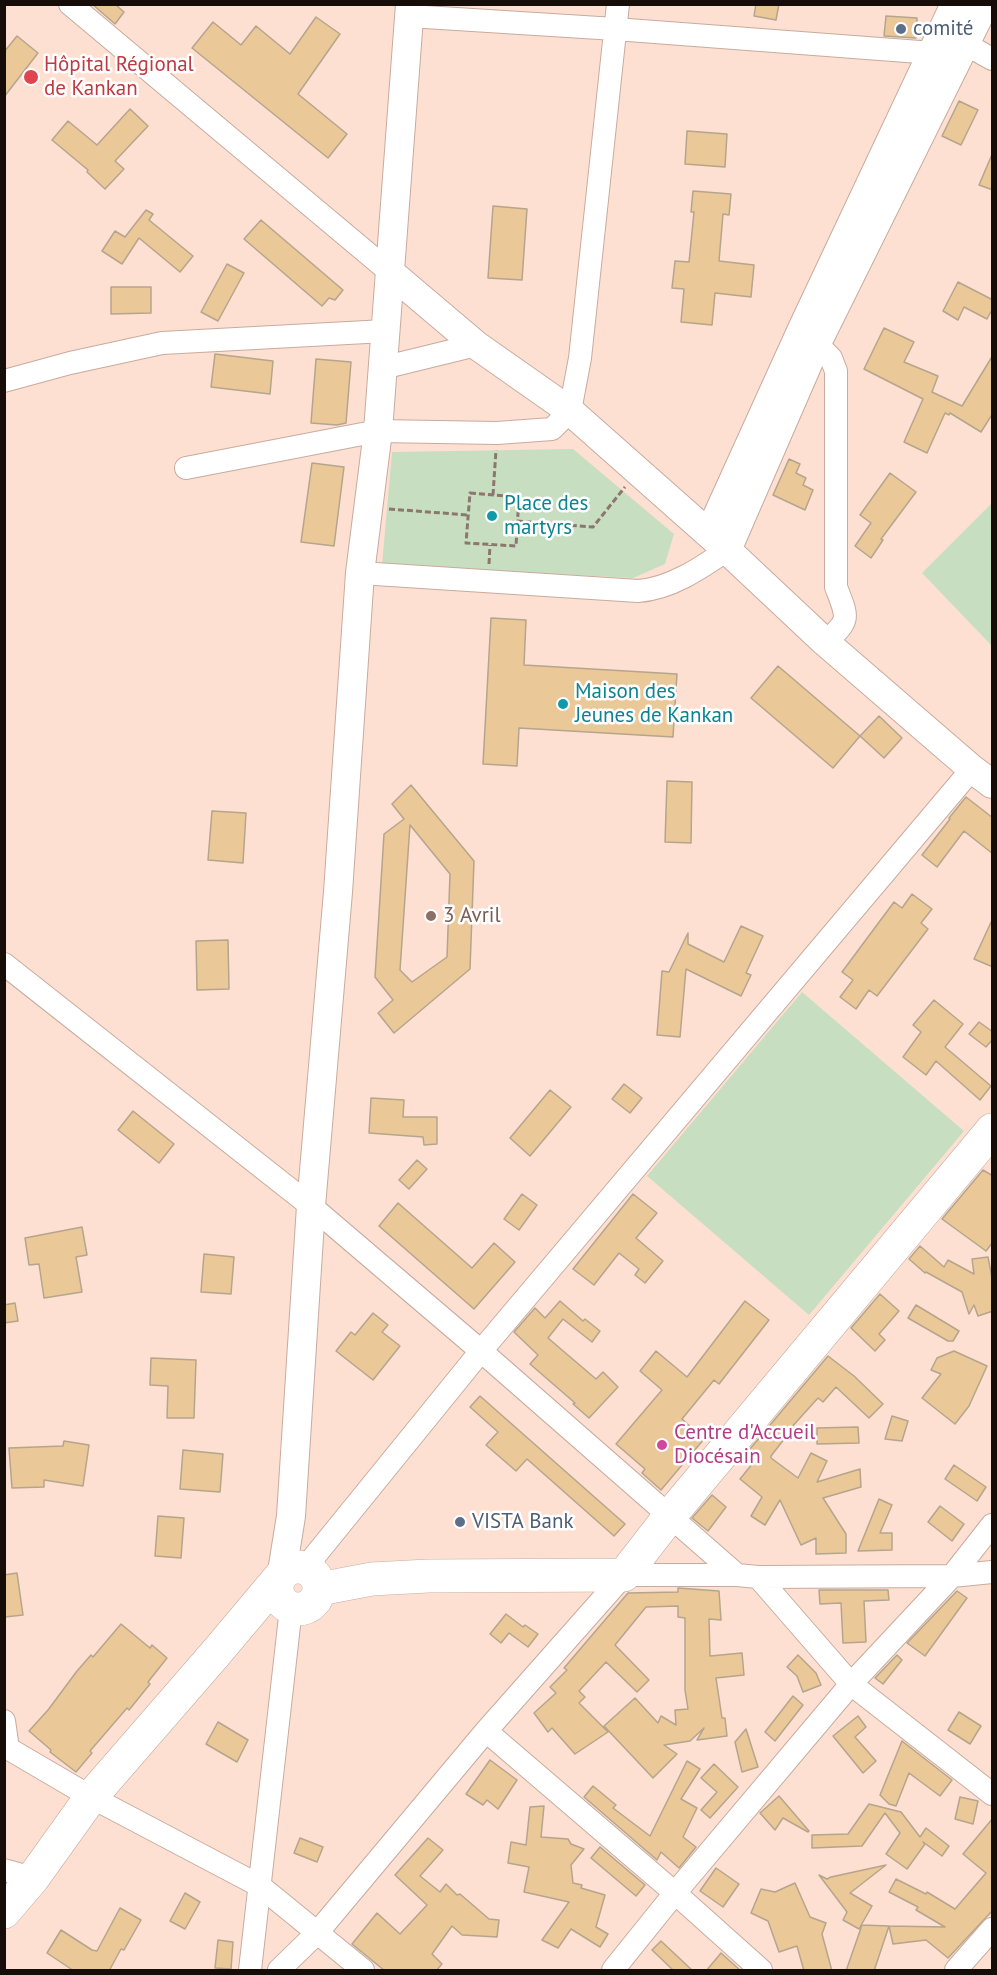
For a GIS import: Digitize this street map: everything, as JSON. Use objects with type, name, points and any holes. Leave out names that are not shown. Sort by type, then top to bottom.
[{"type":"highway","points":[[4,1912],[19,1874],[91,1797],[243,1623],[296,1582],[428,1576],[624,1575],[669,1517],[993,1130]]},
{"type":"main road","points":[[949,47],[956,4]]},
{"type":"main road","points":[[718,542],[809,336],[949,47],[985,4]]},
{"type":"main road","points":[[296,1582],[291,1516],[311,1206],[338,892],[360,573],[378,430],[391,273],[409,10]]},
{"type":"main road","points":[[391,273],[476,345],[570,411],[718,542],[825,642],[982,777]]},
{"type":"street","points":[[70,4],[391,273]]},
{"type":"street","points":[[186,468],[378,430],[497,433],[552,429],[570,411],[580,358],[618,4]]},
{"type":"street","points":[[409,10],[615,29],[949,47],[993,59]]},
{"type":"street","points":[[4,381],[70,363],[162,343],[385,331]]},
{"type":"street","points":[[809,336],[831,358],[836,370],[836,587],[845,611],[845,620],[842,628],[825,642]]},
{"type":"street","points":[[382,368],[476,345]]},
{"type":"street","points":[[360,573],[638,591],[658,589],[702,567],[718,542]]},
{"type":"street","points":[[250,1971],[296,1582],[481,1351],[982,777]]},
{"type":"street","points":[[4,964],[311,1206],[481,1351],[669,1517],[747,1576],[851,1684],[993,1794]]},
{"type":"street","points":[[613,1971],[675,1893],[851,1684],[952,1576],[993,1525]]},
{"type":"street","points":[[279,1971],[317,1933],[486,1731],[624,1575],[952,1576],[993,1572]]},
{"type":"street","points":[[4,1721],[6,1748],[91,1797],[260,1886],[363,1971]]},
{"type":"street","points":[[486,1731],[675,1893],[761,1971]]},
{"type":"street","points":[[956,1971],[993,1929]]},
{"type":"path","points":[[493,495],[497,433]]},
{"type":"path","points":[[517,521],[592,527],[637,471]]},
{"type":"path","points":[[470,493],[493,495],[519,498],[516,546],[466,543],[470,493]]},
{"type":"path","points":[[368,507],[468,515]]},
{"type":"green space","points":[[573,449],[674,534],[665,564],[633,578],[382,565],[392,452]]},
{"type":"green space","points":[[992,503],[992,646],[922,573]]},
{"type":"green space","points":[[802,992],[964,1131],[809,1315],[647,1176]]},
{"type":"building","points":[[92,4],[115,4],[124,12],[115,24]]},
{"type":"building","points":[[756,4],[779,4],[776,20],[754,16]]},
{"type":"building","name":"comité","points":[[886,16],[917,18],[916,38],[884,36]]},
{"type":"building","points":[[316,17],[340,34],[298,94],[347,134],[328,158],[192,48],[213,22],[241,45],[256,26],[290,54]]},
{"type":"building","points":[[17,36],[38,53],[4,97],[4,52]]},
{"type":"building","points":[[959,101],[978,110],[961,145],[942,136]]},
{"type":"building","points":[[130,109],[148,126],[115,161],[124,169],[105,189],[87,172],[88,170],[52,140],[68,121],[97,145]]},
{"type":"building","points":[[687,131],[727,134],[725,167],[685,164]]},
{"type":"building","points":[[993,152],[993,190],[979,185]]},
{"type":"building","points":[[693,191],[731,194],[729,215],[723,214],[719,261],[754,265],[751,297],[715,293],[712,325],[681,322],[684,289],[672,288],[675,261],[689,262],[694,212],[691,212]]},
{"type":"building","points":[[493,206],[527,209],[522,280],[488,278]]},
{"type":"building","points":[[146,210],[153,214],[149,220],[193,256],[180,272],[139,238],[122,264],[102,251],[115,231],[125,237]]},
{"type":"building","points":[[261,220],[343,290],[335,300],[329,298],[322,306],[244,239]]},
{"type":"building","points":[[227,264],[244,273],[218,321],[201,312]]},
{"type":"building","points":[[958,282],[993,300],[993,308],[987,319],[964,307],[958,320],[943,311]]},
{"type":"building","points":[[111,287],[151,287],[151,313],[111,314]]},
{"type":"building","points":[[884,328],[914,342],[904,362],[938,376],[932,392],[962,406],[993,355],[993,413],[981,432],[950,413],[949,415],[945,413],[927,453],[904,442],[923,399],[864,369]]},
{"type":"building","points":[[215,354],[273,361],[270,394],[211,387]]},
{"type":"building","points":[[316,359],[351,362],[346,423],[337,425],[311,423]]},
{"type":"building","points":[[789,459],[800,464],[796,473],[806,478],[803,485],[813,490],[805,510],[773,495]]},
{"type":"building","points":[[312,463],[344,467],[334,546],[301,542]]},
{"type":"building","points":[[890,473],[916,492],[881,539],[883,540],[871,558],[855,546],[871,523],[860,515]]},
{"type":"building","points":[[491,618],[526,620],[524,665],[677,674],[673,737],[519,728],[517,766],[483,764]]},
{"type":"building","points":[[778,666],[860,736],[833,768],[751,698]]},
{"type":"building","points":[[879,716],[902,738],[884,758],[860,736]]},
{"type":"building","points":[[667,781],[692,782],[691,843],[665,842]]},
{"type":"building","points":[[411,785],[474,861],[470,969],[394,1033],[378,1013],[393,1000],[375,977],[384,834],[404,819],[392,804]],"holes":[[[410,825],[450,874],[447,957],[412,982],[400,970]]]},
{"type":"building","points":[[966,797],[993,818],[993,854],[964,831],[937,867],[922,855]]},
{"type":"building","points":[[212,811],[246,813],[243,863],[208,860]]},
{"type":"building","points":[[912,894],[932,909],[921,923],[928,929],[877,996],[869,990],[856,1009],[840,997],[853,980],[842,972],[894,902],[902,908]]},
{"type":"building","points":[[993,918],[993,967],[974,959]]},
{"type":"building","points":[[741,926],[763,936],[746,973],[751,975],[741,996],[686,969],[680,1037],[657,1035],[662,971],[669,972],[688,933],[688,944],[724,962]]},
{"type":"building","points":[[228,940],[229,989],[197,990],[196,941]]},
{"type":"building","points":[[934,1000],[963,1024],[945,1047],[991,1086],[980,1100],[936,1061],[926,1075],[903,1057],[921,1032],[913,1025]]},
{"type":"building","points":[[979,1022],[993,1032],[993,1039],[986,1047],[969,1034]]},
{"type":"building","points":[[624,1084],[642,1098],[630,1113],[612,1099]]},
{"type":"building","points":[[550,1090],[571,1107],[530,1156],[510,1138]]},
{"type":"building","points":[[371,1098],[404,1100],[403,1117],[437,1117],[437,1144],[424,1145],[423,1137],[369,1133]]},
{"type":"building","points":[[133,1111],[174,1144],[159,1163],[118,1130]]},
{"type":"building","points":[[417,1160],[427,1169],[409,1189],[399,1180]]},
{"type":"building","points":[[983,1170],[993,1176],[993,1242],[986,1251],[942,1219]]},
{"type":"building","points":[[522,1194],[537,1205],[519,1230],[504,1219]]},
{"type":"building","points":[[633,1194],[657,1213],[636,1238],[663,1261],[645,1283],[635,1275],[639,1269],[619,1253],[594,1285],[573,1269]]},
{"type":"building","points":[[398,1203],[472,1268],[494,1243],[515,1262],[474,1309],[379,1226]]},
{"type":"building","points":[[82,1227],[87,1255],[76,1257],[82,1292],[44,1298],[39,1264],[29,1265],[25,1238]]},
{"type":"building","points":[[920,1246],[944,1267],[948,1260],[974,1274],[972,1259],[988,1257],[993,1283],[993,1311],[978,1316],[974,1305],[969,1314],[962,1292],[925,1273],[909,1259]]},
{"type":"building","points":[[204,1254],[234,1257],[231,1294],[201,1292]]},
{"type":"building","points":[[880,1294],[899,1311],[879,1334],[885,1340],[875,1351],[851,1328]]},
{"type":"building","points":[[560,1301],[583,1321],[585,1319],[600,1331],[592,1342],[563,1319],[548,1338],[596,1379],[603,1372],[618,1387],[589,1418],[530,1364],[538,1355],[514,1332],[535,1308],[545,1318]]},
{"type":"building","points":[[745,1301],[769,1320],[719,1384],[714,1380],[682,1419],[704,1439],[661,1490],[642,1473],[645,1469],[616,1444],[662,1390],[640,1371],[656,1351],[687,1377]]},
{"type":"building","points":[[15,1303],[18,1321],[4,1323],[4,1305]]},
{"type":"building","points":[[916,1305],[959,1331],[953,1341],[948,1341],[908,1318]]},
{"type":"building","points":[[373,1313],[388,1325],[382,1332],[400,1346],[373,1380],[336,1351],[351,1332],[355,1335]]},
{"type":"building","points":[[954,1351],[987,1366],[969,1406],[955,1424],[922,1398],[941,1374],[931,1370],[937,1358]]},
{"type":"building","points":[[828,1356],[854,1376],[883,1404],[869,1418],[836,1387],[823,1402],[818,1398],[790,1429],[792,1429],[771,1456],[798,1478],[811,1453],[827,1461],[817,1482],[860,1469],[861,1487],[823,1498],[846,1534],[846,1553],[816,1554],[816,1538],[801,1545],[780,1500],[765,1525],[751,1516],[762,1497],[740,1479],[753,1463],[744,1456]]},
{"type":"building","points":[[151,1358],[196,1360],[194,1418],[167,1418],[168,1386],[150,1385]]},
{"type":"building","points":[[480,1396],[625,1524],[614,1536],[527,1459],[516,1471],[486,1445],[498,1432],[470,1407]]},
{"type":"building","points":[[892,1416],[908,1421],[902,1441],[885,1439]]},
{"type":"building","points":[[858,1427],[859,1443],[817,1444],[817,1428]]},
{"type":"building","points":[[64,1441],[89,1445],[83,1486],[44,1480],[44,1487],[12,1488],[9,1448],[63,1446]]},
{"type":"building","points":[[183,1450],[223,1454],[220,1492],[180,1489]]},
{"type":"building","points":[[954,1465],[986,1487],[977,1501],[945,1479]]},
{"type":"building","points":[[712,1495],[726,1507],[708,1531],[692,1518]]},
{"type":"building","points":[[879,1499],[892,1505],[880,1533],[892,1533],[892,1550],[858,1551]]},
{"type":"building","points":[[940,1506],[964,1524],[952,1541],[928,1522]]},
{"type":"building","points":[[158,1516],[184,1518],[181,1558],[155,1556]]},
{"type":"building","points":[[17,1573],[23,1615],[5,1617],[4,1575]]},
{"type":"building","points":[[678,1588],[719,1591],[721,1620],[709,1619],[710,1656],[742,1653],[744,1675],[716,1678],[727,1736],[697,1740],[704,1728],[690,1741],[664,1745],[677,1754],[653,1778],[604,1726],[635,1698],[658,1723],[661,1716],[676,1725],[675,1710],[688,1709],[685,1690],[685,1618],[678,1617],[678,1606],[646,1607],[615,1645],[649,1680],[637,1692],[606,1662],[579,1691],[585,1697],[579,1703],[608,1732],[575,1754],[552,1728],[548,1732],[534,1713],[556,1693],[550,1687],[567,1670],[564,1668],[628,1593],[678,1592]]},
{"type":"building","points":[[819,1590],[888,1590],[889,1600],[864,1601],[866,1642],[843,1643],[841,1603],[820,1604]]},
{"type":"building","points":[[957,1591],[967,1598],[925,1656],[907,1643]]},
{"type":"building","points":[[506,1614],[523,1627],[525,1625],[538,1634],[528,1647],[509,1633],[501,1643],[490,1634]]},
{"type":"building","points":[[121,1624],[150,1648],[152,1645],[167,1658],[148,1682],[150,1684],[90,1751],[92,1753],[76,1772],[50,1752],[51,1750],[29,1731],[77,1671],[91,1655],[93,1657]]},
{"type":"building","points":[[798,1655],[816,1673],[821,1685],[803,1692],[797,1676],[787,1667]]},
{"type":"building","points":[[897,1655],[902,1660],[883,1684],[875,1678]]},
{"type":"building","points":[[793,1696],[803,1705],[775,1741],[765,1732]]},
{"type":"building","points":[[959,1712],[981,1726],[970,1744],[948,1730]]},
{"type":"building","points":[[858,1716],[866,1727],[855,1737],[876,1761],[863,1773],[833,1736]]},
{"type":"building","points":[[218,1722],[248,1740],[237,1762],[206,1744]]},
{"type":"building","points":[[746,1729],[758,1767],[742,1772],[735,1742]]},
{"type":"building","points":[[902,1741],[952,1780],[940,1796],[909,1773],[896,1806],[889,1804],[880,1795]]},
{"type":"building","points":[[490,1760],[517,1780],[498,1809],[487,1800],[483,1805],[466,1794]]},
{"type":"building","points":[[687,1761],[700,1769],[681,1799],[697,1808],[683,1837],[696,1847],[679,1868],[661,1852],[657,1860],[584,1797],[593,1786],[616,1805],[613,1808],[650,1836]]},
{"type":"building","points":[[714,1764],[738,1787],[710,1818],[701,1810],[717,1792],[701,1778]]},
{"type":"building","points":[[779,1796],[808,1832],[783,1818],[775,1830],[760,1813]]},
{"type":"building","points":[[960,1797],[978,1801],[973,1824],[955,1819]]},
{"type":"building","points":[[869,1804],[901,1812],[920,1837],[926,1828],[949,1846],[942,1856],[923,1842],[925,1844],[907,1869],[886,1854],[900,1833],[885,1813],[862,1846],[812,1848],[812,1835],[848,1834]]},
{"type":"building","points":[[544,1806],[541,1837],[568,1839],[571,1844],[584,1849],[571,1865],[573,1883],[582,1885],[581,1888],[605,1895],[596,1927],[608,1934],[600,1947],[571,1929],[558,1948],[542,1940],[569,1902],[524,1892],[529,1867],[508,1863],[511,1842],[526,1845],[530,1807]]},
{"type":"building","points":[[993,1818],[993,1910],[948,1958],[926,1940],[893,1944],[889,1926],[945,1927],[916,1910],[918,1907],[889,1892],[896,1879],[926,1894],[927,1892],[955,1909],[986,1873],[963,1854]]},
{"type":"building","points":[[300,1838],[323,1847],[317,1862],[294,1853]]},
{"type":"building","points":[[428,1838],[443,1850],[420,1876],[440,1892],[446,1884],[489,1919],[499,1920],[497,1937],[462,1935],[452,1926],[432,1954],[442,1964],[436,1971],[385,1971],[352,1944],[377,1913],[400,1934],[427,1905],[395,1875]]},
{"type":"building","points":[[600,1847],[645,1885],[636,1896],[591,1858]]},
{"type":"building","points":[[886,1865],[850,1893],[872,1906],[859,1929],[843,1920],[847,1912],[819,1875],[827,1879]]},
{"type":"building","points":[[716,1868],[739,1884],[723,1907],[700,1891]]},
{"type":"building","points":[[795,1883],[810,1917],[826,1923],[822,1934],[832,1971],[804,1971],[797,1946],[779,1952],[768,1921],[751,1913],[761,1889],[775,1892]]},
{"type":"building","points":[[185,1893],[200,1902],[185,1929],[170,1921]]},
{"type":"building","points":[[120,1908],[141,1920],[109,1971],[74,1971],[47,1953],[61,1930],[97,1951]]},
{"type":"building","points":[[862,1925],[889,1926],[874,1971],[846,1971]]},
{"type":"building","points":[[218,1940],[233,1942],[231,1969],[215,1968]]},
{"type":"building","points":[[661,1941],[693,1971],[674,1971],[652,1950]]},
{"type":"building","points":[[721,1953],[741,1971],[706,1971]]},
{"type":"place","name":"comité","points":[[901,29]]},
{"type":"place","name":"Hôpital Régional de Kankan","points":[[31,77]]},
{"type":"place","name":"Place des martyrs","points":[[492,516]]},
{"type":"place","name":"Maison des Jeunes de Kankan","points":[[563,704]]},
{"type":"place","name":"3 Avril","points":[[431,916]]},
{"type":"place","name":"Centre d'Accueil Diocésain","points":[[662,1445]]},
{"type":"place","name":"VISTA Bank","points":[[460,1522]]}]
